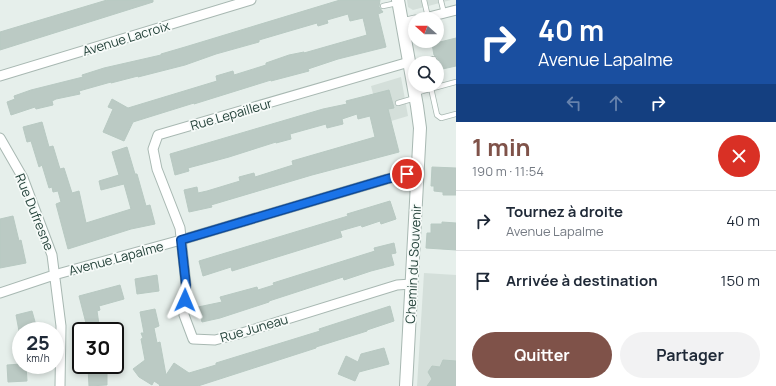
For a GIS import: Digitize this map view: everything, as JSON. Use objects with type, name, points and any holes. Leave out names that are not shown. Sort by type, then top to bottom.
[{"type":"street","name":"Avenue Lacroix","points":[[0,76],[251,0]]},
{"type":"street","name":"Chemin du Souvenir","points":[[398,1],[408,56]]},
{"type":"street","points":[[444,13],[456,10]]},
{"type":"street","points":[[402,23],[408,22]]},
{"type":"street","name":"Rue Lepailleur","points":[[181,240],[180,228],[157,169],[153,149],[158,135],[408,62]]},
{"type":"street","name":"Chemin du Souvenir","points":[[406,386],[420,128],[415,92]]},
{"type":"street","name":"Rue Dufresne","points":[[0,138],[23,178],[52,255],[61,326],[60,386]]},
{"type":"street","name":"Avenue Lapalme","points":[[0,293],[54,275],[181,240],[387,179],[402,175],[417,174]]},
{"type":"street","name":"Rue Juneau","points":[[181,240],[186,285],[184,315],[193,339],[215,340],[397,285],[411,284]]},
{"type":"lane","points":[[424,0],[424,12]]},
{"type":"lane","points":[[383,6],[398,1]]},
{"type":"lane","points":[[441,1],[444,12]]},
{"type":"lane","points":[[444,85],[456,82]]},
{"type":"lane","points":[[398,103],[422,92]]},
{"type":"lane","points":[[432,92],[437,115],[441,118],[456,114]]},
{"type":"shaded area","points":[[407,0],[451,0],[413,10],[408,7]]},
{"type":"shaded area","points":[[401,77],[408,116],[381,124],[371,86]]},
{"type":"shaded area","points":[[424,273],[456,275],[456,386],[417,386]]},
{"type":"building","points":[[107,0],[153,0],[153,2],[0,50],[0,32]]},
{"type":"building","points":[[340,0],[380,0],[379,7],[383,12],[378,14],[386,47],[338,59],[308,69],[309,71],[271,80],[133,122],[124,141],[103,132],[113,109],[108,107],[112,99],[128,108],[217,81],[216,76],[233,71],[234,75],[266,65],[266,63],[289,55],[304,53],[367,35],[363,18],[350,21],[348,14],[327,20],[328,23],[318,26],[317,23],[293,30],[185,65],[79,91],[80,94],[52,101],[53,105],[36,109],[35,107],[11,115],[7,102],[15,99],[14,96],[31,90],[83,77],[82,75],[104,68],[161,55]]},
{"type":"building","points":[[456,38],[456,66],[444,69],[444,56],[434,55],[433,48],[444,48],[444,41]]},
{"type":"building","points":[[389,90],[394,108],[388,109],[399,152],[312,175],[211,205],[212,207],[189,212],[184,190],[197,187],[198,193],[207,191],[240,181],[239,177],[254,173],[255,177],[293,165],[292,161],[375,137],[370,116],[358,119],[357,114],[342,119],[343,124],[327,128],[326,124],[290,134],[291,139],[188,168],[189,171],[175,175],[170,154],[323,109],[347,104],[346,101]]},
{"type":"building","points":[[42,122],[49,147],[53,146],[60,169],[64,168],[72,193],[79,191],[86,223],[131,209],[124,184],[101,190],[99,181],[119,175],[112,152],[127,147],[135,174],[137,174],[146,206],[150,205],[155,224],[131,229],[68,249],[56,204],[61,202],[58,191],[53,192],[52,187],[49,188],[42,165],[39,167],[31,141],[27,142],[23,127]]},
{"type":"building","points":[[432,167],[456,168],[456,195],[443,195],[443,192],[434,191],[434,186],[431,186]]},
{"type":"building","points":[[390,201],[396,219],[381,224],[380,221],[362,227],[361,225],[340,231],[342,237],[232,271],[231,267],[203,276],[199,261],[348,216],[347,214]]},
{"type":"building","points":[[13,216],[19,241],[21,240],[26,263],[0,268],[0,219]]},
{"type":"building","points":[[442,222],[456,223],[456,250],[426,248],[427,233],[431,233],[431,224],[442,224]]},
{"type":"building","points":[[394,243],[396,253],[391,254],[394,265],[344,280],[343,277],[220,318],[202,322],[198,307],[222,302],[220,297],[257,287],[258,290],[274,285],[273,283],[375,251],[374,248]]},
{"type":"building","points":[[157,275],[159,291],[137,294],[135,279]]},
{"type":"building","points":[[120,285],[124,299],[99,306],[100,310],[97,311],[99,322],[86,322],[79,296]]},
{"type":"building","points":[[390,306],[394,321],[198,386],[159,386],[160,385],[154,381],[152,385],[139,377],[133,369],[145,360],[141,339],[143,338],[141,333],[144,333],[140,312],[155,309],[159,326],[154,328],[157,343],[160,342],[166,375],[174,363],[189,373],[216,365],[216,363],[320,331],[319,329]]},
{"type":"building","points":[[32,311],[35,322],[17,322],[16,315]]},
{"type":"building","points":[[384,348],[389,364],[359,372],[355,381],[338,374],[346,356],[358,362],[361,354]]},
{"type":"building","points":[[443,360],[456,361],[456,386],[427,386],[432,379],[428,372],[432,366],[440,367]]},
{"type":"building","points":[[7,365],[12,365],[12,374],[27,374],[27,381],[8,382]]},
{"type":"building","points":[[88,374],[107,374],[107,385],[89,386]]},
{"type":"route","points":[[185,300],[186,285],[181,240],[407,174]]}]
